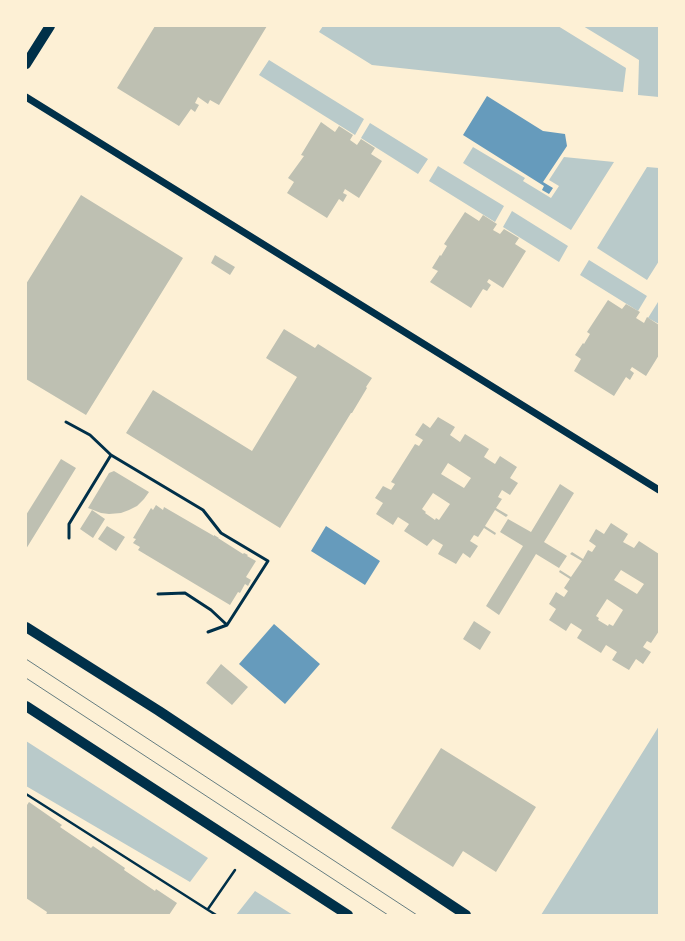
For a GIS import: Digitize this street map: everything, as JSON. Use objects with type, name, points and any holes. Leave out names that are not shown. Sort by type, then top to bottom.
[{"type":"main road","points":[[26,64],[50,26]]},
{"type":"main road","points":[[26,626],[158,711],[466,915]]},
{"type":"main road","points":[[26,706],[348,915]]},
{"type":"street","points":[[26,97],[659,490]]},
{"type":"lane","points":[[66,422],[90,435],[111,455],[203,510],[221,533],[268,561],[227,625],[208,632]]},
{"type":"lane","points":[[69,538],[69,524],[111,455]]},
{"type":"lane","points":[[158,594],[185,593],[211,610],[227,625]]},
{"type":"path","points":[[26,794],[216,915]]},
{"type":"path","points":[[208,910],[235,870]]},
{"type":"shaded area","points":[[323,26],[558,26],[626,68],[623,92],[372,65],[319,32]]},
{"type":"shaded area","points":[[583,26],[659,26],[659,97],[638,95],[639,60]]},
{"type":"shaded area","points":[[269,60],[364,119],[355,135],[259,75]]},
{"type":"shaded area","points":[[370,123],[428,159],[418,174],[361,138]]},
{"type":"shaded area","points":[[473,147],[525,178],[523,181],[551,198],[559,186],[549,180],[564,157],[614,162],[571,230],[463,163]]},
{"type":"shaded area","points":[[438,166],[504,206],[495,222],[429,181]]},
{"type":"shaded area","points":[[647,167],[659,168],[659,261],[647,280],[597,248]]},
{"type":"shaded area","points":[[512,211],[568,246],[559,262],[503,227]]},
{"type":"shaded area","points":[[589,260],[647,296],[638,311],[580,275]]},
{"type":"shaded area","points":[[658,302],[659,303],[659,324],[648,318]]},
{"type":"shaded area","points":[[659,726],[659,915],[541,915]]},
{"type":"shaded area","points":[[26,741],[208,858],[190,882],[26,786]]},
{"type":"shaded area","points":[[255,891],[293,915],[236,915]]},
{"type":"water","points":[[487,96],[543,131],[565,134],[567,146],[543,182],[553,188],[549,194],[542,190],[544,186],[463,135]]},
{"type":"water","points":[[326,526],[380,561],[365,585],[311,551]]},
{"type":"water","points":[[274,624],[320,664],[285,704],[239,664]]},
{"type":"building","points":[[155,26],[267,26],[219,105],[210,100],[208,104],[198,97],[195,103],[199,105],[195,112],[191,109],[179,126],[117,88]]},
{"type":"building","points":[[321,122],[335,132],[339,126],[353,135],[350,140],[357,145],[361,139],[375,148],[371,154],[382,161],[359,198],[345,189],[343,193],[347,195],[343,202],[339,199],[327,218],[287,193],[294,182],[288,178],[304,156],[301,155]]},
{"type":"building","points":[[81,195],[183,258],[86,415],[26,379],[26,284]]},
{"type":"building","points":[[465,212],[479,221],[483,215],[497,224],[493,230],[500,234],[504,229],[519,238],[515,244],[526,251],[503,288],[489,279],[487,282],[491,285],[487,291],[483,289],[471,308],[430,282],[438,271],[432,268],[447,246],[444,244]]},
{"type":"building","points":[[215,255],[235,267],[230,275],[211,263]]},
{"type":"building","points":[[608,300],[622,309],[626,304],[640,312],[636,318],[644,323],[647,317],[659,325],[659,355],[646,376],[632,367],[630,370],[634,373],[630,380],[626,377],[614,396],[574,371],[581,359],[575,355],[590,334],[587,332]]},
{"type":"building","points":[[284,329],[315,348],[318,344],[372,378],[352,413],[280,528],[126,433],[153,390],[252,451],[297,377],[266,358]]},
{"type":"building","points":[[438,417],[455,427],[450,435],[460,442],[465,434],[489,449],[484,457],[495,464],[500,456],[517,467],[510,478],[518,483],[510,495],[502,490],[498,497],[502,499],[496,508],[508,515],[506,517],[495,510],[485,526],[496,533],[495,535],[484,528],[478,537],[474,535],[470,541],[478,546],[470,558],[463,553],[456,564],[438,554],[443,545],[433,539],[427,546],[404,531],[409,524],[398,517],[393,525],[376,514],[383,503],[375,498],[383,486],[391,490],[395,484],[391,482],[415,444],[419,446],[423,440],[415,435],[423,423],[430,428]],"holes":[[[448,463],[471,478],[464,488],[441,474]],[[433,493],[450,504],[439,520],[436,518],[435,520],[422,509]]]},
{"type":"building","points":[[61,459],[76,468],[26,549],[26,515]]},
{"type":"building","points":[[114,471],[149,492],[137,506],[121,513],[101,513],[88,508],[109,473]]},
{"type":"building","points":[[560,484],[574,493],[544,542],[567,556],[559,568],[536,554],[499,615],[486,606],[523,546],[500,532],[508,519],[531,532]]},
{"type":"building","points":[[156,505],[163,510],[164,507],[214,535],[256,561],[246,577],[251,580],[248,586],[245,584],[230,605],[138,550],[140,547],[133,543],[136,539],[133,538],[151,508],[153,510]]},
{"type":"building","points":[[92,510],[105,519],[93,538],[80,529]]},
{"type":"building","points":[[611,523],[628,534],[623,542],[634,548],[639,541],[659,554],[659,631],[651,643],[647,641],[643,647],[651,652],[643,664],[636,659],[629,670],[612,660],[617,652],[606,645],[601,653],[577,638],[582,630],[571,623],[566,631],[549,620],[556,609],[549,604],[556,592],[564,597],[568,591],[564,588],[570,579],[559,572],[560,570],[571,577],[582,561],[570,554],[572,552],[583,559],[588,550],[592,552],[596,546],[589,541],[596,529],[604,534]],"holes":[[[621,570],[644,584],[637,594],[614,580]],[[607,599],[623,610],[613,626],[609,624],[608,626],[598,620],[599,618],[596,616]]]},
{"type":"building","points":[[107,526],[125,537],[116,551],[98,539]]},
{"type":"building","points":[[474,621],[491,632],[480,650],[463,639]]},
{"type":"building","points":[[221,664],[248,687],[232,705],[206,683]]},
{"type":"building","points":[[441,748],[536,807],[496,872],[463,851],[453,867],[391,828]]},
{"type":"building","points":[[29,802],[62,825],[60,827],[91,848],[93,846],[125,868],[124,870],[155,891],[156,889],[177,903],[169,915],[46,915],[47,912],[26,898],[26,804],[27,805]]},
{"type":"tram line","points":[[26,659],[417,915]]},
{"type":"tram line","points":[[26,678],[388,915]]}]
